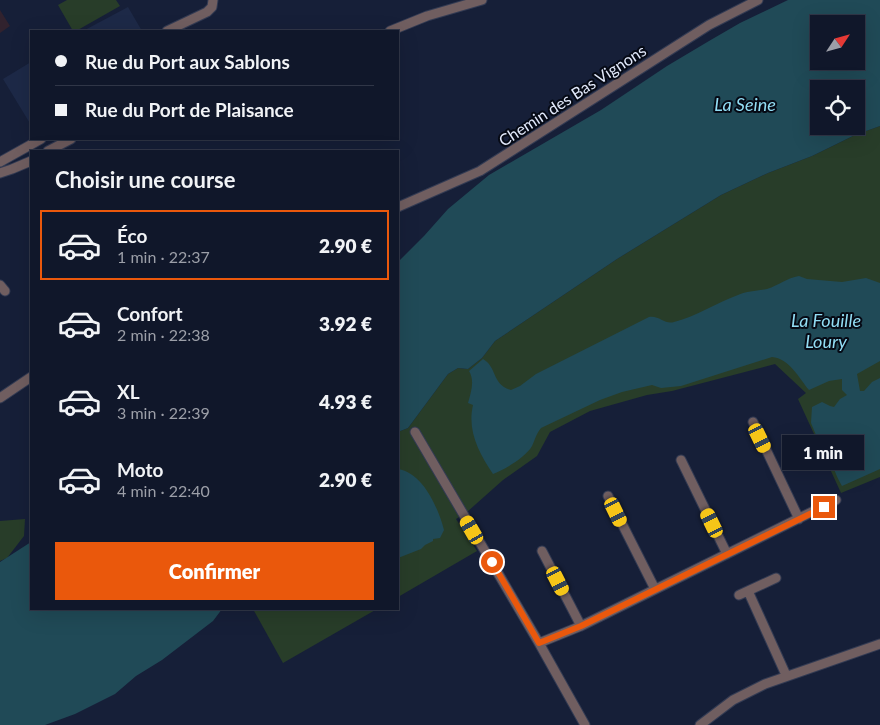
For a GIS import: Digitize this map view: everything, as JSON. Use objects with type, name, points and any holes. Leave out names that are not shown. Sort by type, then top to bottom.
[{"type":"street","points":[[169,30],[207,12],[212,7],[213,0]]},
{"type":"street","points":[[392,30],[427,16],[482,0]]},
{"type":"street","name":"Chemin des Bas Vignons","points":[[399,207],[480,171],[709,25],[758,0]]},
{"type":"street","points":[[0,162],[39,140]]},
{"type":"street","points":[[50,150],[69,140]]},
{"type":"street","points":[[0,173],[12,170],[30,161]]},
{"type":"street","points":[[0,398],[30,378]]},
{"type":"street","points":[[753,422],[799,519]]},
{"type":"street","points":[[415,432],[585,725]]},
{"type":"street","points":[[681,460],[727,554]]},
{"type":"street","points":[[608,496],[655,589]]},
{"type":"street","points":[[539,643],[581,626],[836,500]]},
{"type":"street","points":[[542,551],[581,626]]},
{"type":"street","points":[[776,578],[744,593],[786,675]]},
{"type":"street","points":[[700,725],[747,692],[786,675],[880,644]]},
{"type":"shaded area","points":[[128,7],[141,30],[85,30]]},
{"type":"shaded area","points":[[0,10],[10,26],[0,33]]},
{"type":"shaded area","points":[[30,63],[30,123],[3,79]]},
{"type":"green space","points":[[67,0],[116,0],[120,6],[78,30],[72,30],[58,5]]},
{"type":"green space","points":[[880,126],[880,477],[841,493],[798,399],[806,393],[775,364],[672,391],[647,395],[590,411],[550,432],[537,456],[503,480],[467,512],[456,519],[477,551],[399,596],[399,432],[408,428],[448,374],[458,368],[468,369],[482,358],[495,341],[617,259],[721,195],[768,173],[812,156],[855,135],[865,135],[865,131]]},
{"type":"green space","points":[[25,519],[24,536],[7,558],[0,561],[0,521]]},
{"type":"green space","points":[[254,610],[375,610],[283,663]]},
{"type":"water","name":"La Seine","points":[[788,0],[880,0],[880,126],[865,131],[865,80],[810,80],[810,135],[855,135],[812,156],[768,173],[721,195],[617,259],[495,341],[482,358],[468,369],[458,368],[448,374],[408,428],[399,432],[399,261],[448,209],[489,175],[601,110],[667,66],[740,23]]},
{"type":"water","name":"La Fouille Loury","points":[[799,276],[807,279],[842,282],[866,278],[880,283],[880,361],[857,374],[860,391],[864,391],[872,382],[880,378],[880,469],[842,486],[833,464],[831,441],[825,435],[816,435],[811,423],[812,407],[822,402],[834,407],[840,399],[847,395],[842,390],[842,379],[829,381],[809,390],[789,365],[778,358],[772,357],[681,386],[661,388],[652,385],[622,392],[600,400],[541,428],[532,446],[520,459],[493,474],[479,450],[473,433],[473,405],[468,403],[472,383],[469,371],[483,359],[491,367],[500,384],[511,390],[536,374],[649,317],[656,317],[671,323],[741,294],[767,289]]},
{"type":"water","points":[[399,469],[415,477],[428,492],[438,511],[444,530],[440,538],[433,539],[433,541],[421,549],[399,558]]},
{"type":"water","points":[[30,543],[30,610],[221,610],[213,621],[162,660],[136,676],[115,694],[75,714],[45,725],[0,725],[0,562]]},
{"type":"route","points":[[492,562],[539,643],[581,626],[824,507]]}]
